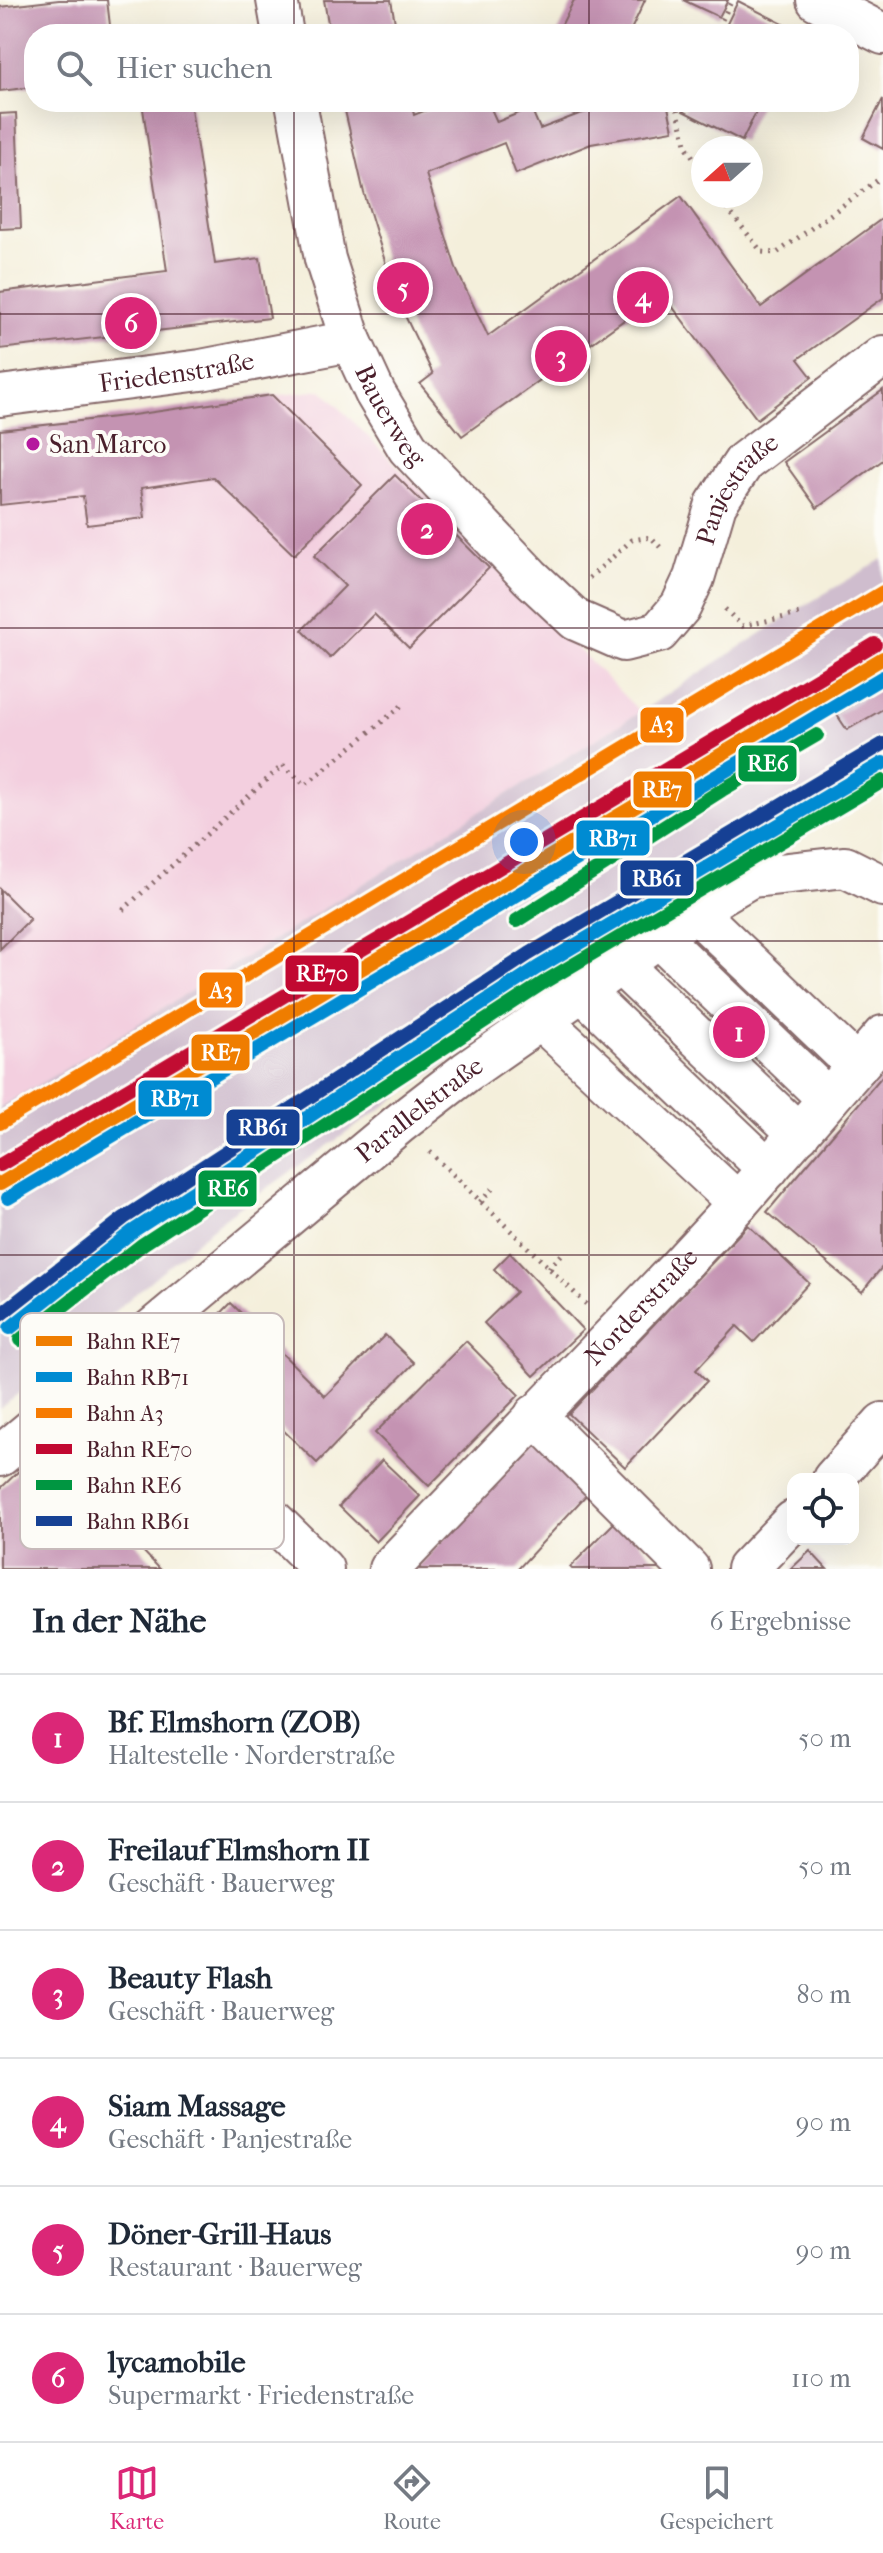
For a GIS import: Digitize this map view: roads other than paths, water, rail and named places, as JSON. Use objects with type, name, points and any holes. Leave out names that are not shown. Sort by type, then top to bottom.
[{"type":"street","points":[[277,0],[281,24]]},
{"type":"street","points":[[817,0],[883,34]]},
{"type":"street","name":"Bauerweg","points":[[298,112],[325,259],[351,341],[375,393],[408,448],[530,577],[576,620],[624,641]]},
{"type":"street","name":"Friedenstraße","points":[[0,396],[201,370],[351,341]]},
{"type":"street","name":"Panjestraße","points":[[624,641],[659,632],[681,606],[694,578],[716,504],[744,462],[883,356]]},
{"type":"street","name":"Parallelstraße","points":[[174,1313],[400,1123],[466,1072],[659,937],[751,877],[845,867],[883,886]]},
{"type":"street","points":[[696,912],[857,1066]]},
{"type":"street","points":[[659,937],[828,1099]]},
{"type":"street","points":[[620,964],[799,1134]]},
{"type":"street","points":[[582,991],[768,1169]]},
{"type":"street","points":[[540,1019],[738,1203]]},
{"type":"street","name":"Norderstraße","points":[[389,1569],[738,1203],[883,1036]]},
{"type":"street","points":[[535,1415],[689,1569]]},
{"type":"street","points":[[838,1473],[883,1423]]},
{"type":"street","name":"Parallelstraße","points":[[0,1456],[20,1440]]},
{"type":"street","points":[[747,1569],[787,1527]]},
{"type":"street","points":[[284,1531],[323,1569]]},
{"type":"rail line","name":"A3","points":[[0,1123],[883,592]]},
{"type":"rail line","name":"RE70","points":[[0,1165],[875,644]]},
{"type":"rail line","name":"RE7","points":[[0,1184],[883,658]]},
{"type":"rail line","name":"RB71","points":[[8,1198],[883,677]]},
{"type":"rail line","name":"RE6","points":[[516,921],[722,790],[817,735]]},
{"type":"rail line","name":"RB61","points":[[0,1315],[124,1218],[529,954],[883,744]]},
{"type":"rail line","name":"RB71","points":[[29,1313],[133,1231],[537,968],[883,763]]},
{"type":"rail line","name":"RE6","points":[[55,1313],[143,1244],[546,981],[883,781]]},
{"type":"rail line","name":"RB71","points":[[10,1328],[20,1320]]},
{"type":"place","name":"Döner-Grill-Haus","points":[[403,288]]},
{"type":"place","name":"Siam Massage","points":[[643,297]]},
{"type":"place","name":"lycamobile","points":[[131,323]]},
{"type":"place","name":"Beauty Flash","points":[[561,356]]},
{"type":"place","name":"San Marco","points":[[33,444]]},
{"type":"place","name":"Freilauf Elmshorn II","points":[[427,529]]},
{"type":"place","name":"Bf. Elmshorn (ZOB)","points":[[739,1032]]}]
